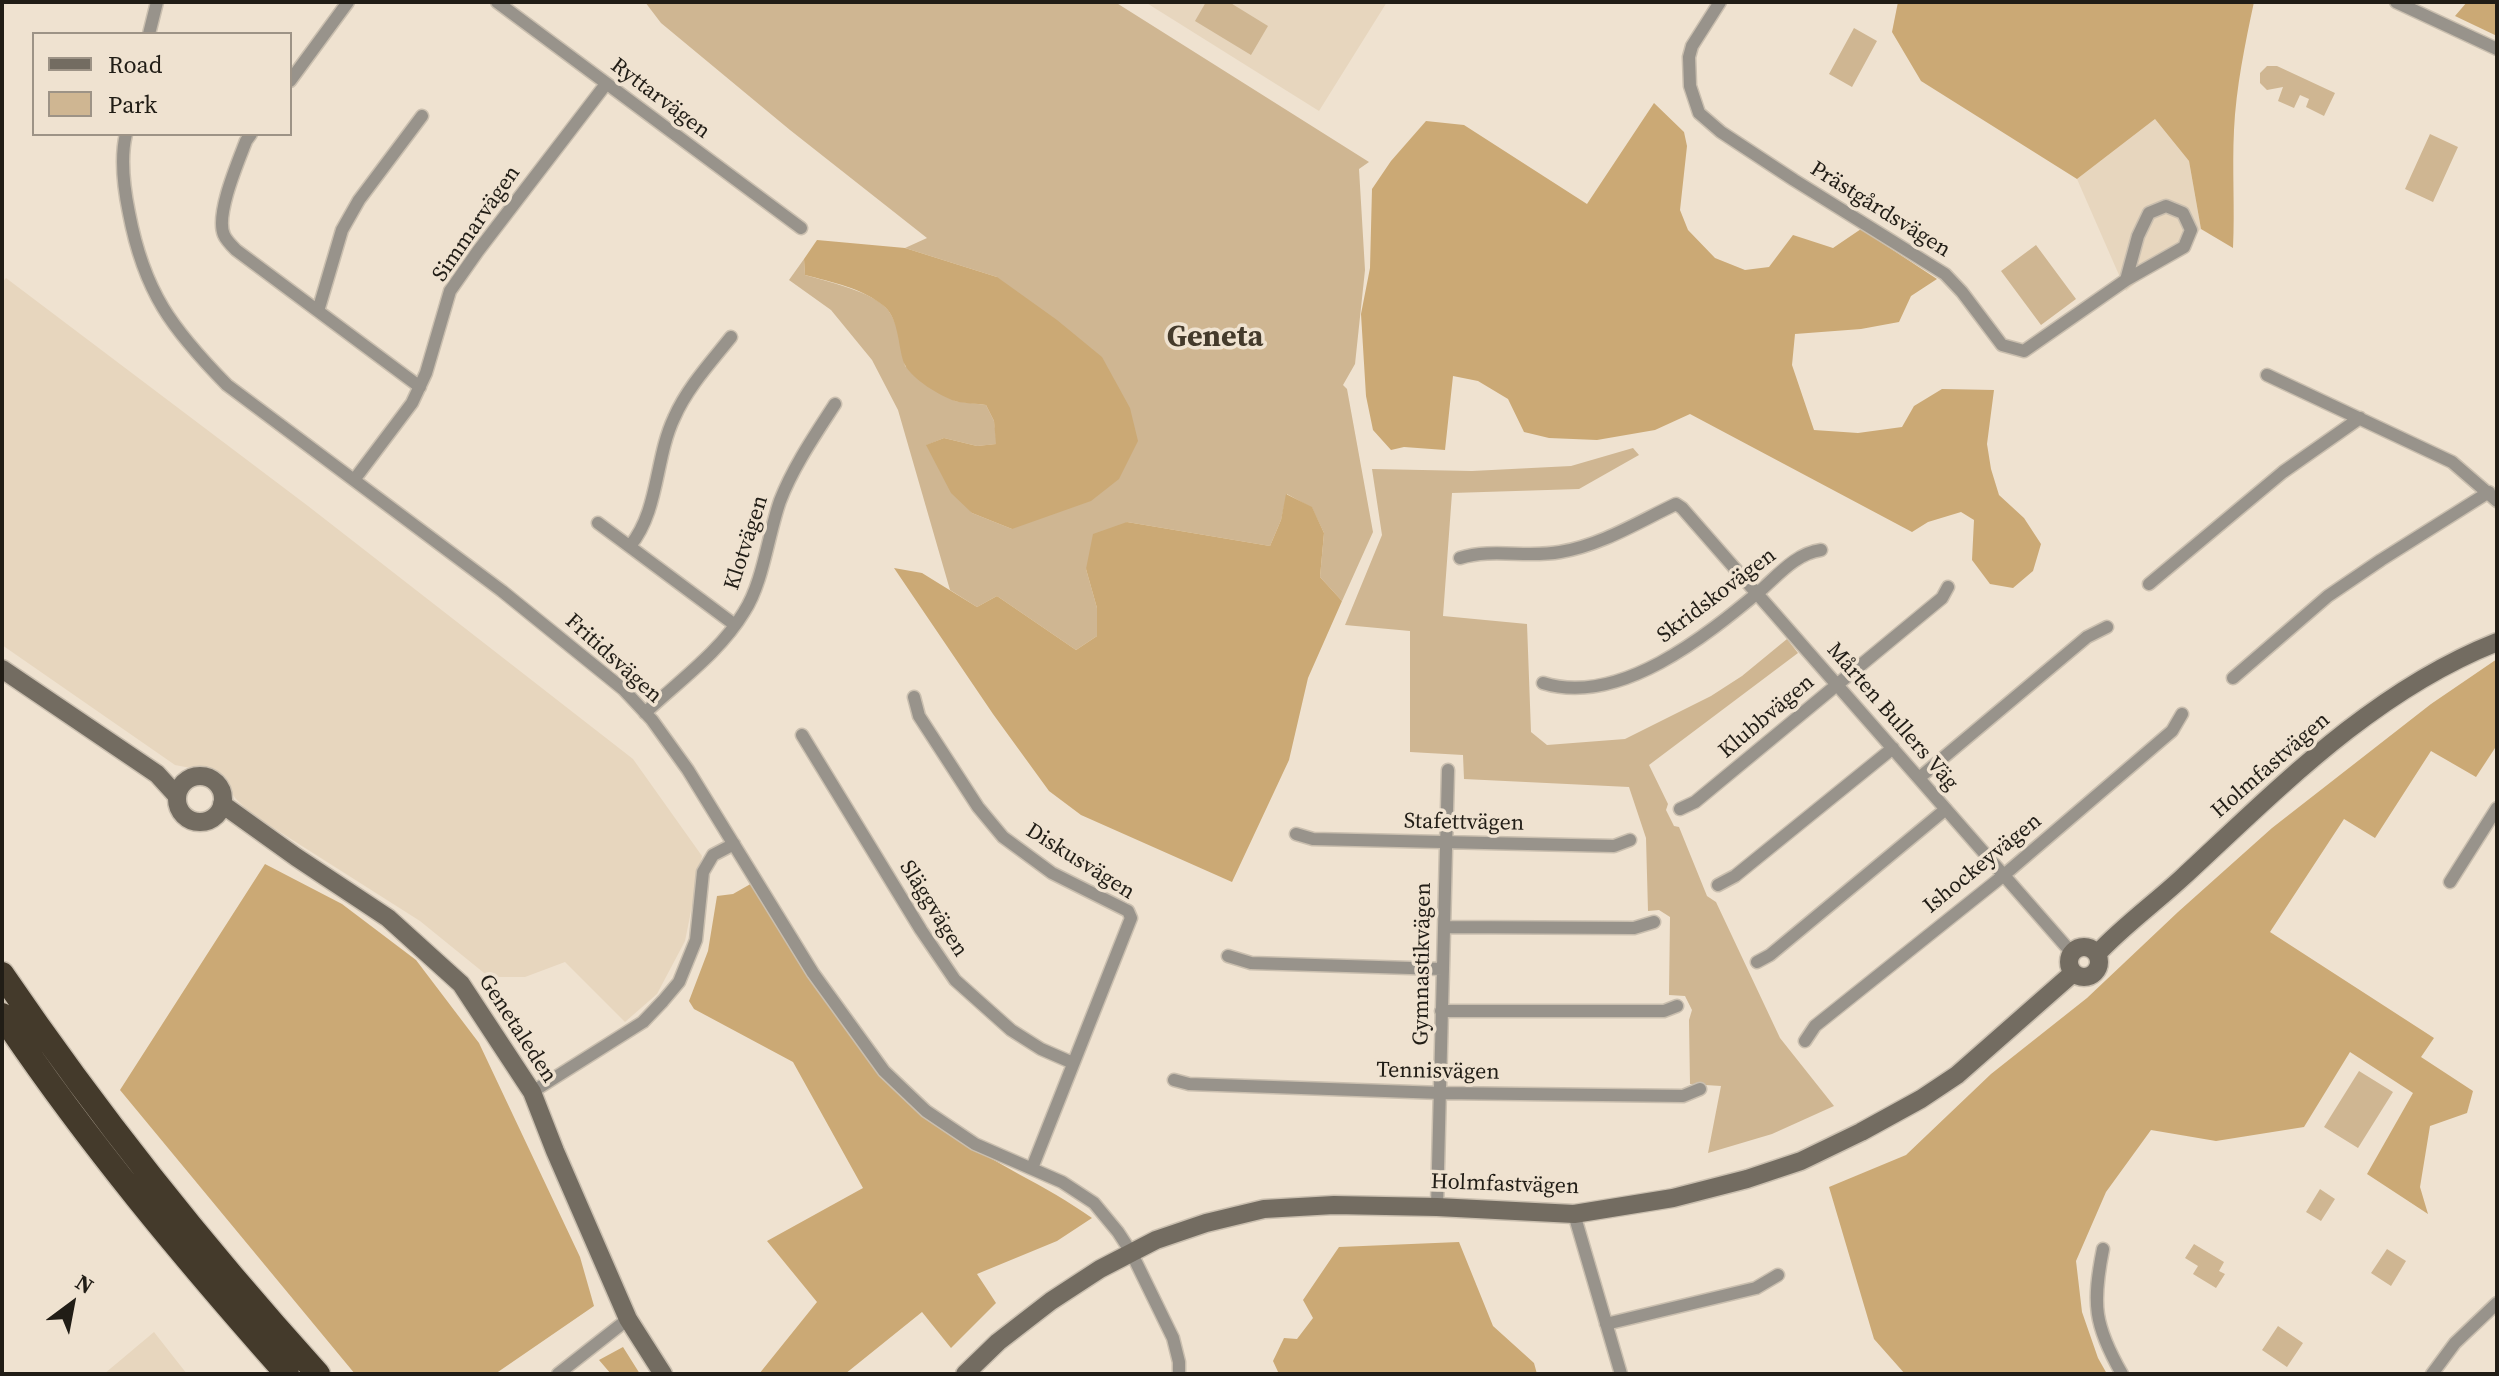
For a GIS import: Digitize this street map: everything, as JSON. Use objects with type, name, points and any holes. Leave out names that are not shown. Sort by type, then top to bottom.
[{"type":"highway","points":[[2,974],[139,1162],[318,1374]]},
{"type":"highway","points":[[2,1015],[149,1212],[287,1374]]},
{"type":"street","points":[[150,32],[157,2]]},
{"type":"street","points":[[292,78],[348,2]]},
{"type":"street","name":"Ryttarvägen","points":[[497,2],[801,228]]},
{"type":"street","name":"Prästgårdsvägen","points":[[1720,2],[1692,46],[1689,57],[1690,86],[1699,113],[1721,132],[1782,172],[1945,274],[2002,345],[2024,351],[2126,280],[2184,247],[2191,230],[2183,213],[2166,206],[2149,213],[2138,236],[2126,280]]},
{"type":"street","points":[[2396,2],[2497,49]]},
{"type":"street","name":"Simmarvägen","points":[[354,480],[412,403],[426,373],[450,291],[606,84]]},
{"type":"street","points":[[318,311],[342,230],[359,200],[422,116]]},
{"type":"street","name":"Fritidsvägen","points":[[126,136],[124,191],[136,251],[155,298],[188,345],[227,385],[502,591],[623,689],[688,770],[813,973],[884,1071],[926,1111],[975,1144],[1062,1182],[1094,1203],[1118,1232],[1173,1338],[1179,1374]]},
{"type":"street","points":[[250,136],[225,205],[221,224],[224,236],[236,250],[420,387]]},
{"type":"street","points":[[630,546],[638,537],[645,519],[673,418],[731,337]]},
{"type":"street","points":[[2233,678],[2328,596],[2381,560],[2493,496],[2452,462],[2267,375]]},
{"type":"street","name":"Klotvägen","points":[[645,713],[708,655],[746,611],[757,585],[781,499],[835,404]]},
{"type":"street","points":[[2149,584],[2283,472],[2360,418]]},
{"type":"street","name":"Mårten Bullers Väg","points":[[1460,558],[1474,554],[1561,552],[1596,543],[1676,504],[2071,952]]},
{"type":"street","points":[[598,523],[735,625]]},
{"type":"street","name":"Skridskovägen","points":[[1543,683],[1562,689],[1583,688],[1621,680],[1664,661],[1705,633],[1806,552],[1821,550]]},
{"type":"street","name":"Klubbvägen","points":[[1680,809],[1695,802],[1837,685],[1942,598],[1948,587]]},
{"type":"street","points":[[1919,778],[2087,637],[2107,627]]},
{"type":"street","name":"Holmfastvägen","points":[[2097,954],[2267,796],[2368,714],[2428,676],[2497,642]]},
{"type":"street","name":"Genetaleden","points":[[2,669],[157,774],[177,796],[179,809],[188,819],[201,822],[218,811],[221,790],[212,779],[199,776],[187,780],[157,774]]},
{"type":"street","name":"Diskusvägen","points":[[914,697],[919,716],[978,807],[1003,837],[1052,873],[1128,911],[1131,918],[1032,1168]]},
{"type":"street","name":"Ishockeyvägen","points":[[1805,1041],[1815,1026],[2004,875],[2172,731],[2182,714]]},
{"type":"street","name":"Släggvägen","points":[[802,735],[955,980],[1011,1030],[1041,1049],[1073,1063]]},
{"type":"street","points":[[1718,885],[1735,876],[1893,748]]},
{"type":"street","name":"Gymnastikvägen","points":[[1437,1207],[1448,770]]},
{"type":"street","points":[[177,796],[187,780]]},
{"type":"street","points":[[2450,882],[2497,808]]},
{"type":"street","points":[[1757,962],[1770,955],[1946,809]]},
{"type":"street","name":"Genetaleden","points":[[218,811],[296,857],[388,918],[461,984],[532,1092],[628,1319],[663,1374]]},
{"type":"street","name":"Stafettvägen","points":[[1296,834],[1313,839],[1614,846],[1630,840]]},
{"type":"street","points":[[532,1092],[643,1022],[679,982],[696,940],[703,872],[713,855],[734,844]]},
{"type":"street","points":[[1444,927],[1634,928],[1654,922]]},
{"type":"street","points":[[2085,947],[2097,954],[2099,964],[2093,973],[2083,977],[2073,973],[2069,965],[2071,952],[2085,947]]},
{"type":"street","points":[[1228,956],[1251,963],[1442,969]]},
{"type":"street","name":"Holmfastvägen","points":[[965,1374],[998,1342],[1051,1301],[1131,1252],[1206,1223],[1264,1209],[1334,1205],[1574,1214],[1673,1198],[1801,1161],[1921,1099],[1957,1075],[2073,973]]},
{"type":"street","points":[[1441,1011],[1664,1011],[1677,1006]]},
{"type":"street","name":"Tennisvägen","points":[[1174,1080],[1189,1084],[1441,1093],[1683,1096],[1700,1089]]},
{"type":"street","points":[[1574,1214],[1621,1374]]},
{"type":"street","points":[[2103,1249],[2095,1297],[2105,1345],[2122,1374]]},
{"type":"street","points":[[1606,1324],[1756,1288],[1778,1275]]},
{"type":"street","points":[[2432,1374],[2455,1343],[2497,1303]]},
{"type":"street","points":[[558,1374],[628,1319]]},
{"type":"shaded area","points":[[1145,2],[1387,2],[1319,111]]},
{"type":"shaded area","points":[[1898,2],[2254,2],[2235,114],[2233,248],[2201,229],[2189,161],[2155,119],[2077,179],[1921,81],[1892,32]]},
{"type":"shaded area","points":[[2467,2],[2497,2],[2497,36],[2455,16]]},
{"type":"shaded area","points":[[1654,103],[1684,132],[1687,146],[1680,210],[1688,230],[1715,258],[1745,270],[1769,267],[1793,235],[1833,248],[1861,229],[1937,279],[1911,296],[1899,322],[1861,329],[1795,334],[1792,365],[1814,430],[1858,433],[1902,427],[1914,406],[1942,389],[1994,390],[1987,444],[1991,469],[1999,495],[2024,518],[2041,544],[2033,571],[2013,588],[1990,584],[1972,560],[1974,520],[1961,512],[1928,522],[1912,532],[1690,414],[1655,430],[1597,440],[1549,438],[1524,432],[1508,399],[1478,381],[1453,376],[1445,450],[1404,447],[1391,450],[1373,430],[1366,396],[1361,314],[1370,268],[1372,189],[1391,161],[1426,121],[1464,125],[1587,204]]},
{"type":"shaded area","points":[[2155,119],[2189,161],[2201,229],[2126,291],[2077,179]]},
{"type":"shaded area","points":[[817,240],[905,248],[997,277],[1057,320],[1102,357],[1130,408],[1138,441],[1119,479],[1091,501],[1012,529],[972,513],[951,493],[926,445],[944,438],[977,446],[996,444],[994,421],[986,405],[949,399],[914,376],[905,365],[890,313],[876,300],[846,286],[805,275],[804,259]]},
{"type":"shaded area","points":[[6,278],[308,506],[633,759],[702,856],[685,941],[657,994],[625,1022],[565,962],[525,977],[489,977],[420,921],[250,813],[217,773],[175,765],[2,645],[2,283]]},
{"type":"shaded area","points":[[1286,494],[1312,507],[1324,533],[1320,577],[1342,601],[1308,678],[1289,760],[1232,882],[1081,815],[1049,791],[894,568],[922,573],[977,607],[997,596],[1076,650],[1097,636],[1097,608],[1086,569],[1093,534],[1127,522],[1270,546],[1281,520]]},
{"type":"shaded area","points":[[2497,659],[2497,745],[2476,777],[2431,751],[2375,838],[2344,819],[2270,932],[2434,1038],[2421,1057],[2473,1091],[2467,1113],[2430,1126],[2420,1187],[2428,1214],[2367,1174],[2413,1093],[2350,1052],[2304,1127],[2216,1141],[2151,1130],[2106,1192],[2076,1261],[2082,1312],[2107,1374],[1905,1374],[1874,1339],[1829,1187],[1906,1155],[1991,1074],[2087,998],[2272,828],[2431,704]]},
{"type":"shaded area","points":[[265,864],[342,904],[416,960],[479,1043],[580,1257],[594,1306],[495,1374],[355,1374],[120,1090]]},
{"type":"shaded area","points":[[754,882],[828,1002],[884,1077],[947,1130],[1092,1218],[1057,1241],[977,1274],[996,1303],[951,1348],[922,1312],[845,1374],[759,1374],[817,1302],[767,1241],[863,1188],[793,1062],[694,1009],[689,1001],[708,951],[717,896],[733,894]]},
{"type":"shaded area","points":[[1459,1242],[1493,1326],[1534,1363],[1537,1374],[1279,1374],[1273,1361],[1284,1338],[1297,1339],[1313,1318],[1303,1300],[1339,1247]]},
{"type":"shaded area","points":[[154,1332],[187,1374],[104,1374]]},
{"type":"shaded area","points":[[623,1347],[640,1374],[611,1374],[599,1360]]},
{"type":"green space","points":[[645,2],[1115,2],[1369,162],[1359,169],[1365,270],[1355,364],[1343,385],[1347,389],[1373,532],[1342,601],[1320,577],[1324,533],[1312,508],[1287,494],[1270,546],[1127,522],[1086,569],[1097,608],[1097,636],[1076,650],[997,596],[977,607],[950,590],[898,410],[872,360],[831,310],[789,280],[804,259],[805,275],[872,298],[888,310],[895,323],[905,366],[955,401],[986,405],[994,421],[997,444],[977,446],[944,438],[927,445],[972,513],[1012,529],[997,277],[905,248],[927,238],[661,23]]},
{"type":"green space","points":[[1206,2],[1229,2],[1268,26],[1251,55],[1195,21]]},
{"type":"green space","points":[[1854,28],[1877,41],[1852,87],[1829,74]]},
{"type":"green space","points":[[2267,66],[2277,66],[2335,93],[2324,116],[2306,107],[2309,99],[2300,95],[2294,108],[2278,101],[2283,87],[2267,90],[2260,83],[2260,73]]},
{"type":"green space","points":[[2430,134],[2458,147],[2433,202],[2405,189]]},
{"type":"green space","points":[[2036,245],[2076,299],[2041,325],[2001,271]]},
{"type":"green space","points":[[1633,448],[1639,455],[1579,489],[1452,493],[1443,616],[1527,624],[1531,732],[1547,745],[1625,739],[1711,696],[1742,676],[1787,639],[1798,653],[1649,765],[1668,804],[1666,810],[1674,826],[1679,827],[1707,896],[1716,902],[1780,1038],[1834,1106],[1772,1134],[1708,1153],[1721,1086],[1690,1084],[1689,1020],[1692,1010],[1685,996],[1669,995],[1670,917],[1659,910],[1648,911],[1646,838],[1629,787],[1464,779],[1463,755],[1410,752],[1410,631],[1345,625],[1382,535],[1372,469],[1472,471],[1571,466]]},
{"type":"green space","points":[[2359,1071],[2393,1092],[2358,1148],[2324,1127]]},
{"type":"green space","points":[[2320,1189],[2335,1199],[2321,1221],[2306,1212]]},
{"type":"green space","points":[[2194,1244],[2224,1262],[2219,1271],[2225,1274],[2216,1288],[2193,1274],[2198,1266],[2185,1258]]},
{"type":"green space","points":[[2387,1249],[2406,1261],[2391,1286],[2371,1273]]},
{"type":"green space","points":[[2278,1326],[2303,1343],[2287,1367],[2262,1350]]},
{"type":"district","name":"Geneta","points":[[1215,338]]}]
